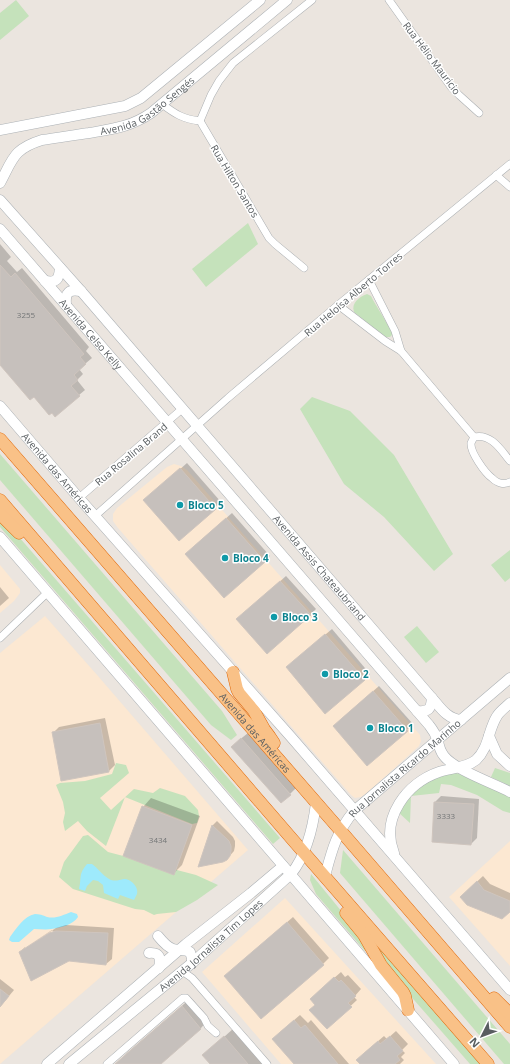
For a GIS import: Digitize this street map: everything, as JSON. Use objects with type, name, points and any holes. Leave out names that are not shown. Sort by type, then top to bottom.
[{"type":"highway","name":"Avenida das Américas","points":[[0,439],[510,1027]]},
{"type":"highway","points":[[0,500],[488,1064]]},
{"type":"highway","points":[[0,514],[30,544],[46,553]]},
{"type":"highway","points":[[233,672],[236,689],[254,712],[272,741],[279,760]]},
{"type":"highway","points":[[328,880],[338,904],[364,935],[381,965],[403,992],[408,1010]]},
{"type":"highway","points":[[479,992],[494,997],[510,1014]]},
{"type":"street","name":"Avenida Gastão Sengés","points":[[0,130],[130,104],[141,98],[260,0]]},
{"type":"street","name":"Avenida Gastão Sengés","points":[[0,184],[5,164],[24,148],[32,144],[42,140],[118,128],[142,119],[214,61],[276,5],[286,0]]},
{"type":"street","points":[[162,104],[179,116],[189,120],[200,121],[211,95],[219,81],[233,63],[312,0]]},
{"type":"street","name":"Rua Hélio Mauricio","points":[[389,0],[451,87],[479,112]]},
{"type":"street","points":[[220,32],[217,36],[219,44],[226,48],[231,46]]},
{"type":"street","name":"Rua Hilton Santos","points":[[200,121],[269,238],[304,268]]},
{"type":"street","name":"Rua Heloísa Alberto Torres","points":[[197,426],[338,305],[510,164]]},
{"type":"street","points":[[496,175],[510,187]]},
{"type":"street","name":"Avenida Celso Kelly","points":[[0,200],[182,409]]},
{"type":"street","name":"Avenida Celso Kelly","points":[[0,229],[182,440]]},
{"type":"street","points":[[45,281],[51,282],[57,280],[60,275],[60,268]]},
{"type":"street","points":[[369,280],[395,331],[401,351]]},
{"type":"street","points":[[66,305],[65,298],[68,293],[74,290],[81,292]]},
{"type":"street","points":[[338,305],[385,341],[401,351],[474,437]]},
{"type":"street","name":"Avenida das Américas","points":[[0,406],[79,498],[291,737],[510,990]]},
{"type":"street","name":"Rua Rosalina Brand","points":[[79,498],[182,409]]},
{"type":"street","name":"Avenida Assis Chateaubriand","points":[[182,409],[449,717],[455,720],[461,720]]},
{"type":"street","points":[[95,516],[197,426]]},
{"type":"street","points":[[474,437],[480,436],[492,441],[510,461]]},
{"type":"street","points":[[474,437],[471,443],[476,459],[492,478],[500,483],[506,484],[510,482]]},
{"type":"street","name":"Avenida Assis Chateaubriand","points":[[182,440],[429,724],[444,756],[458,768],[510,792]]},
{"type":"street","points":[[226,490],[226,482],[229,478],[234,476],[241,477]]},
{"type":"street","points":[[0,537],[454,1064]]},
{"type":"street","points":[[0,638],[48,592]]},
{"type":"street","name":"Rua Jornalista Ricardo Marinho","points":[[328,880],[331,854],[340,830],[354,811],[510,678]]},
{"type":"street","points":[[417,711],[424,712],[429,709],[432,705],[432,698]]},
{"type":"street","name":"Rua Jornalista Ricardo Marinho","points":[[396,858],[391,845],[390,834],[394,813],[402,798],[423,779],[439,772],[458,768],[476,761],[485,747],[497,716],[510,703]]},
{"type":"street","points":[[489,736],[497,754],[510,766]]},
{"type":"street","name":"Avenida Jornalista Tim Lopes","points":[[69,1064],[192,963],[290,874],[299,863],[304,853],[311,833],[316,803]]},
{"type":"street","name":"Avenida Jornalista Tim Lopes","points":[[47,1064],[170,958],[283,866]]},
{"type":"street","points":[[251,893],[255,894],[260,902]]},
{"type":"street","points":[[158,936],[167,945],[174,949],[190,952],[192,958],[192,978]]},
{"type":"street","points":[[149,953],[154,952],[158,954],[160,957],[159,968]]},
{"type":"street","points":[[170,958],[172,966],[192,978],[267,1064]]},
{"type":"street","points":[[107,1064],[184,998],[186,998],[204,1018],[208,1026],[216,1033]]},
{"type":"shaded area","points":[[174,464],[187,470],[420,735],[421,741],[419,746],[361,797],[355,798],[351,795],[113,521],[113,514],[117,508],[167,467]]},
{"type":"shaded area","points":[[0,565],[20,589],[20,593],[14,601],[0,613]]},
{"type":"shaded area","points":[[45,616],[248,850],[0,1064],[0,653]]},
{"type":"shaded area","points":[[510,841],[510,966],[449,897]]},
{"type":"shaded area","points":[[285,898],[436,1064],[281,1064],[202,972]]},
{"type":"green space","points":[[16,0],[29,16],[0,40],[0,13]]},
{"type":"green space","points":[[248,223],[258,244],[206,287],[192,269]]},
{"type":"green space","points":[[367,294],[371,296],[392,332],[390,337],[385,337],[354,312],[353,309],[356,301]]},
{"type":"green space","points":[[312,397],[350,411],[394,455],[453,554],[434,571],[384,517],[344,484],[300,409]]},
{"type":"green space","points":[[0,454],[222,711],[237,735],[231,740],[211,725],[0,480]]},
{"type":"green space","points":[[0,517],[6,522],[280,838],[273,844],[0,527]]},
{"type":"green space","points":[[510,550],[510,578],[505,582],[491,565]]},
{"type":"green space","points":[[417,626],[439,652],[426,663],[404,637]]},
{"type":"green space","points":[[116,763],[126,765],[129,773],[100,798],[111,810],[125,797],[106,846],[87,831],[78,821],[65,831],[63,822],[65,813],[63,802],[56,785],[60,783],[85,781],[112,774]]},
{"type":"green space","points":[[495,768],[510,773],[510,786],[491,777]]},
{"type":"green space","points":[[456,773],[472,778],[510,795],[510,813],[503,811],[477,795],[451,785],[441,784],[439,793],[411,796],[410,823],[398,812],[405,799],[425,782],[440,775]]},
{"type":"green space","points":[[160,788],[185,796],[198,810],[199,816],[197,823],[192,824],[125,797],[134,789],[153,793]]},
{"type":"green space","points":[[88,835],[108,852],[196,875],[218,885],[197,900],[176,912],[154,915],[144,910],[135,909],[73,889],[59,877],[64,862],[83,836]]},
{"type":"green space","points":[[343,850],[510,1044],[510,1064],[504,1064],[340,873]]},
{"type":"green space","points":[[311,874],[360,934],[369,949],[365,951],[316,894],[310,880]]},
{"type":"green space","points":[[376,948],[381,948],[481,1064],[470,1064],[387,969]]},
{"type":"water","points":[[87,864],[92,864],[104,876],[111,880],[127,879],[132,882],[137,889],[137,894],[134,900],[120,895],[118,899],[104,893],[103,885],[98,881],[93,880],[87,886],[85,891],[79,889],[81,874]]},
{"type":"water","points":[[71,912],[77,914],[78,917],[70,924],[49,929],[34,929],[19,942],[12,942],[9,940],[21,923],[31,915],[38,914],[53,917]]},
{"type":"building","points":[[0,265],[11,277],[15,273],[84,354],[80,357],[86,364],[74,375],[78,380],[71,386],[80,396],[55,417],[52,413],[49,415],[34,397],[30,400],[0,365]]},
{"type":"building","name":"Bloco 5","points":[[180,468],[216,509],[179,541],[143,500]]},
{"type":"building","name":"Bloco 4","points":[[226,518],[265,562],[224,598],[185,554]]},
{"type":"building","name":"Bloco 3","points":[[280,581],[311,615],[267,654],[236,619]]},
{"type":"building","name":"Bloco 2","points":[[325,634],[365,680],[325,714],[286,667]]},
{"type":"building","name":"Bloco 1","points":[[373,691],[408,731],[367,766],[333,726]]},
{"type":"building","points":[[100,723],[109,772],[61,781],[52,732]]},
{"type":"building","points":[[241,738],[291,795],[281,803],[231,747]]},
{"type":"building","points":[[434,802],[474,804],[471,845],[432,842]]},
{"type":"building","points":[[142,806],[192,825],[174,875],[123,856]]},
{"type":"building","points":[[212,825],[229,841],[231,846],[230,856],[223,862],[198,867]]},
{"type":"building","points":[[477,881],[484,890],[510,901],[510,912],[502,919],[467,905],[460,897]]},
{"type":"building","points":[[287,922],[324,965],[261,1019],[224,976]]},
{"type":"building","points":[[56,931],[108,933],[106,965],[69,961],[31,981],[19,952],[49,933]]},
{"type":"building","points":[[334,977],[339,982],[341,980],[356,996],[348,1003],[352,1007],[327,1029],[309,1010],[315,1005],[310,999]]},
{"type":"building","points":[[0,989],[9,996],[0,1007]]},
{"type":"building","points":[[182,1006],[201,1029],[161,1064],[115,1064]]},
{"type":"building","points":[[294,1020],[301,1028],[305,1025],[338,1064],[294,1064],[272,1039]]},
{"type":"building","points":[[224,1036],[248,1064],[210,1064],[202,1055]]},
{"type":"building","points":[[390,1036],[403,1051],[397,1056],[400,1060],[395,1064],[360,1064],[356,1060],[378,1041],[380,1044]]},
{"type":"place","name":"Bloco 5","points":[[180,505]]},
{"type":"place","name":"Bloco 4","points":[[225,558]]},
{"type":"place","name":"Bloco 3","points":[[274,617]]},
{"type":"place","name":"Bloco 2","points":[[325,674]]},
{"type":"place","name":"Bloco 1","points":[[370,728]]}]
